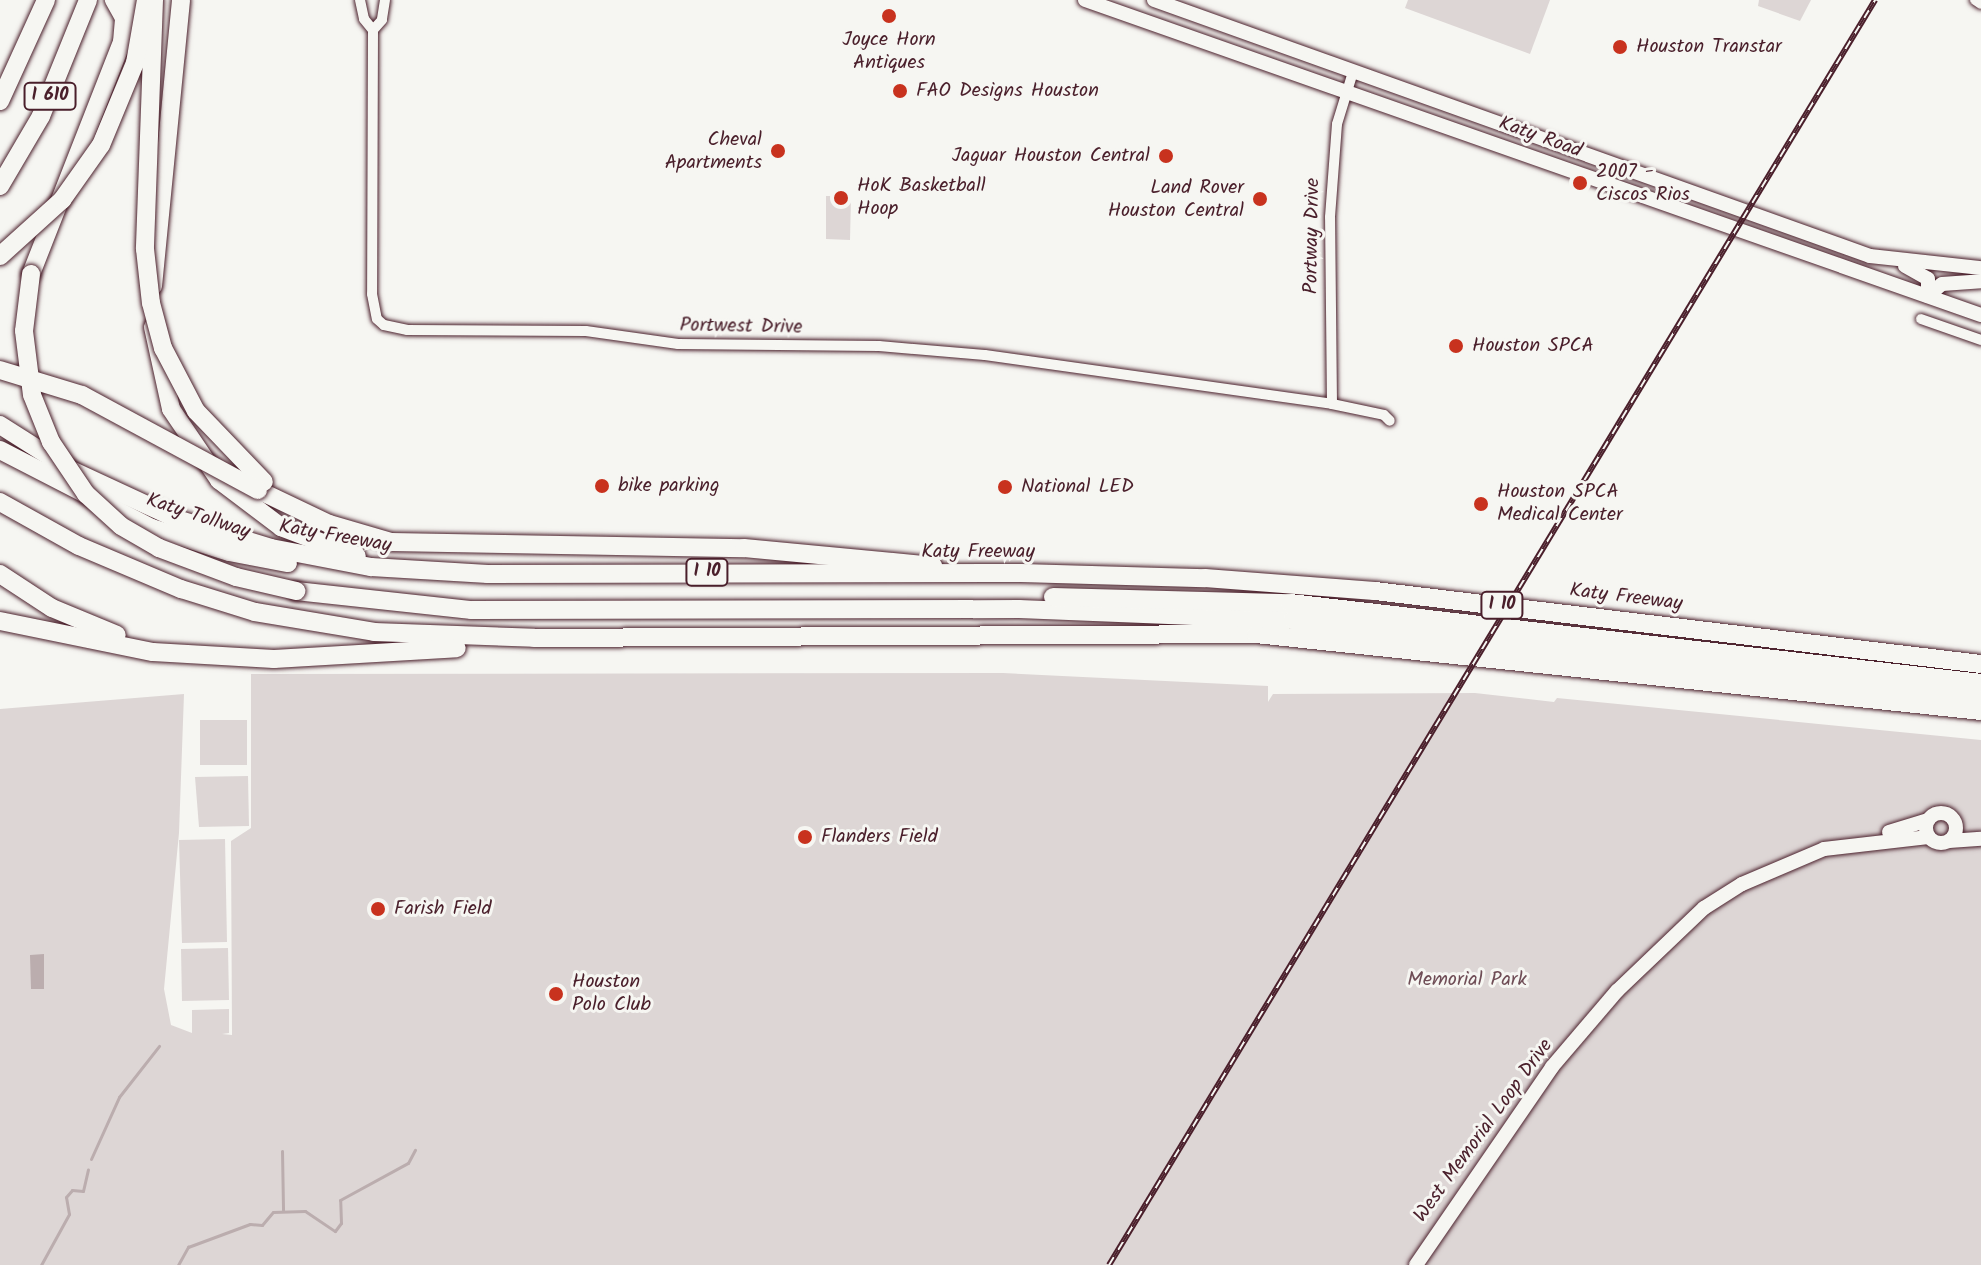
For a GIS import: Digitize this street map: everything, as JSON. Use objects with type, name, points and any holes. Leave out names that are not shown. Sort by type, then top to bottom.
[{"type":"highway","name":"I 610","points":[[0,101],[46,0]]},
{"type":"highway","name":"I 610","points":[[0,186],[41,116],[88,0]]},
{"type":"highway","points":[[114,0],[124,18],[122,42],[35,274],[24,331],[32,395],[51,442],[86,494],[121,526],[159,548],[236,577],[472,610],[1019,609],[1279,619],[1981,697]]},
{"type":"highway","points":[[35,274],[129,46],[130,0]]},
{"type":"highway","points":[[0,256],[62,200],[101,145],[135,63],[146,0]]},
{"type":"highway","points":[[154,0],[145,249],[155,319],[170,364],[196,411],[239,460],[289,503]]},
{"type":"highway","points":[[181,0],[152,301],[157,366],[179,426],[226,487],[281,527],[376,562],[446,574]]},
{"type":"highway","points":[[0,370],[82,395],[329,524],[391,542],[490,547],[744,548],[913,561],[967,574]]},
{"type":"highway","name":"Katy Freeway","points":[[0,425],[113,491],[209,530],[314,558],[446,574],[967,574],[1205,578],[1375,591],[1981,664]]},
{"type":"highway","name":"Katy Tollway","points":[[0,450],[81,496],[190,542],[313,567],[446,574]]},
{"type":"highway","points":[[0,502],[27,518],[181,589],[319,625],[426,637],[1284,635],[1981,711]]},
{"type":"highway","points":[[0,509],[27,518]]},
{"type":"highway","points":[[0,574],[75,620],[193,654]]},
{"type":"highway","points":[[297,587],[413,598],[474,600],[1086,597],[1274,602],[1981,683]]},
{"type":"highway","points":[[0,621],[153,652],[274,659],[652,637]]},
{"type":"main road","name":"Katy Road","points":[[1085,0],[1981,315]]},
{"type":"main road","name":"Katy Road","points":[[1154,0],[1518,131],[1892,260],[1979,271]]},
{"type":"main road","points":[[1384,104],[1389,85]]},
{"type":"main road","points":[[1514,150],[1518,131]]},
{"type":"main road","points":[[1892,260],[1925,276],[1928,296]]},
{"type":"main road","points":[[1928,296],[1942,284],[1979,271]]},
{"type":"main road","points":[[1981,831],[1956,825],[1941,813],[1928,820],[1928,837],[1937,843],[1981,839]]},
{"type":"main road","name":"West Memorial Loop Drive","points":[[1416,1265],[1532,1091],[1609,1000],[1675,933],[1748,881],[1809,854],[1928,820]]},
{"type":"main road","points":[[1949,841],[1956,825]]},
{"type":"main road","name":"West Memorial Loop Drive","points":[[1862,841],[1928,837]]},
{"type":"street","name":"Portwest Drive","points":[[360,0],[364,19],[373,30],[372,294],[377,319],[384,325],[407,330],[586,331],[691,345],[879,346],[985,355],[1332,404],[1384,415],[1390,421]]},
{"type":"street","name":"Portwest Drive","points":[[373,30],[382,20],[385,0]]},
{"type":"street","points":[[1975,0],[1981,4]]},
{"type":"street","name":"Portway Drive","points":[[1332,404],[1330,217],[1335,138],[1353,72]]},
{"type":"street","points":[[1921,319],[1981,340]]},
{"type":"green space","points":[[1408,0],[1550,0],[1530,54],[1405,8]]},
{"type":"green space","points":[[1759,0],[1811,0],[1800,21],[1758,6]]},
{"type":"green space","points":[[826,196],[851,196],[850,240],[826,239]]},
{"type":"green space","name":"Memorial Park","points":[[1003,673],[1268,686],[1268,702],[1273,694],[1475,693],[1554,702],[1557,698],[1981,740],[1981,1265],[0,1265],[0,709],[184,694],[179,833],[164,989],[171,1025],[192,1033],[192,1010],[229,1009],[229,1033],[222,1034],[232,1035],[231,841],[251,828],[251,674]]},
{"type":"green space","points":[[200,720],[247,720],[247,765],[200,765]]},
{"type":"green space","points":[[248,776],[249,826],[199,827],[195,777]]},
{"type":"green space","points":[[225,839],[227,942],[182,943],[179,840]]},
{"type":"green space","points":[[228,948],[229,1000],[182,1001],[181,949]]},
{"type":"shaded area","points":[[44,954],[44,989],[31,989],[30,955]]},
{"type":"waterway","points":[[91,1159],[119,1097],[159,1046]]},
{"type":"waterway","points":[[178,1265],[188,1247],[250,1224],[262,1225],[273,1212],[305,1211],[335,1231],[341,1223],[340,1200],[408,1163],[415,1150]]},
{"type":"waterway","points":[[282,1151],[283,1211]]},
{"type":"waterway","points":[[41,1265],[69,1214],[66,1197],[72,1190],[83,1191],[88,1170]]},
{"type":"railway","points":[[1109,1265],[1875,0]]},
{"type":"place","name":"Joyce Horn Antiques","points":[[889,16]]},
{"type":"place","name":"Houston Transtar","points":[[1620,47]]},
{"type":"place","name":"FAO Designs Houston","points":[[900,91]]},
{"type":"place","name":"Cheval Apartments","points":[[778,151]]},
{"type":"place","name":"Jaguar Houston Central","points":[[1166,156]]},
{"type":"place","name":"2007 - Ciscos Rios","points":[[1580,183]]},
{"type":"place","name":"HoK Basketball Hoop","points":[[841,198]]},
{"type":"place","name":"Land Rover Houston Central","points":[[1260,199]]},
{"type":"place","name":"Houston SPCA","points":[[1456,346]]},
{"type":"place","name":"bike parking","points":[[602,486]]},
{"type":"place","name":"National LED","points":[[1005,487]]},
{"type":"place","name":"Houston SPCA Medical Center","points":[[1481,504]]},
{"type":"place","name":"Flanders Field","points":[[805,837]]},
{"type":"place","name":"Farish Field","points":[[378,909]]},
{"type":"place","name":"Houston Polo Club","points":[[556,994]]}]
